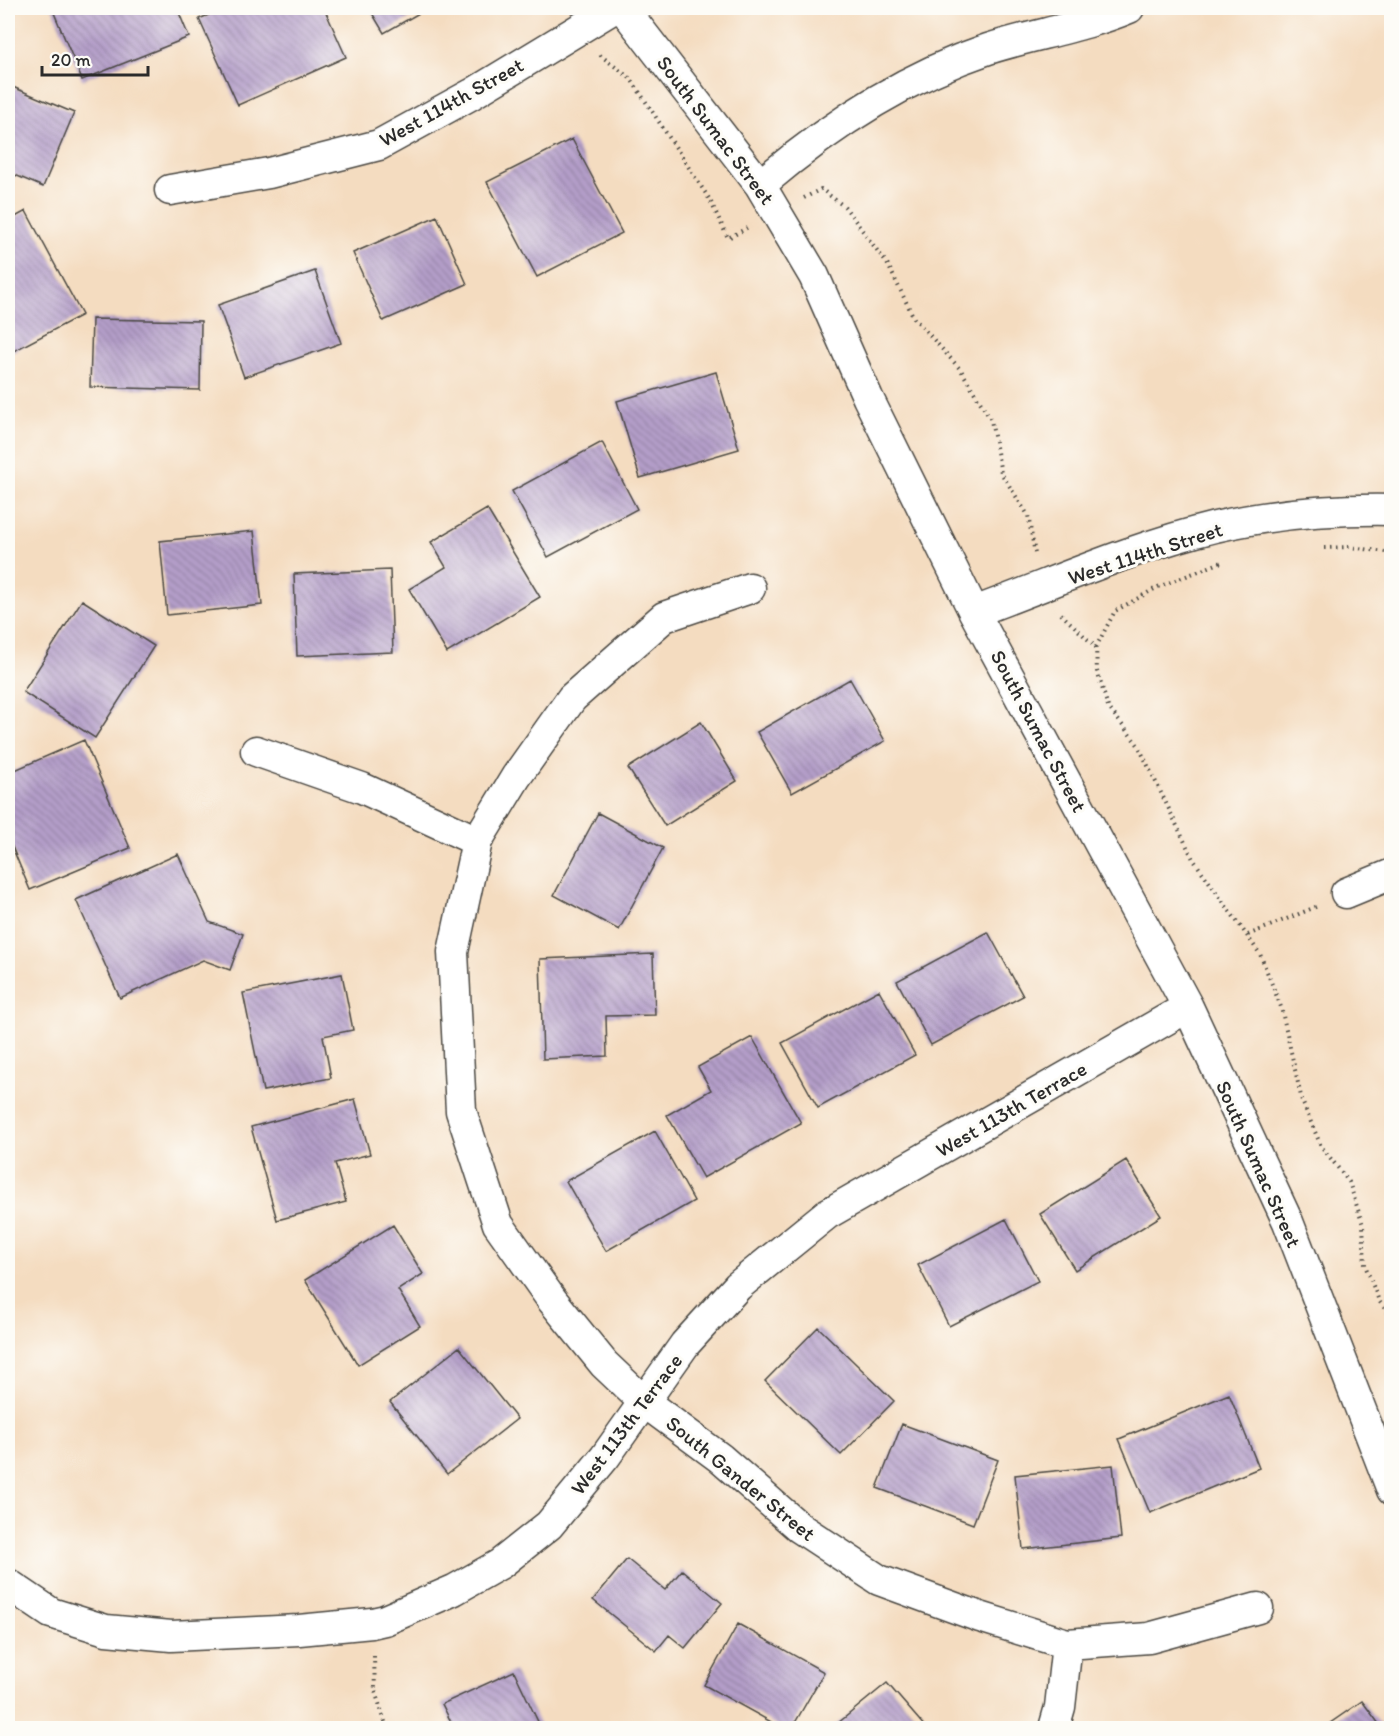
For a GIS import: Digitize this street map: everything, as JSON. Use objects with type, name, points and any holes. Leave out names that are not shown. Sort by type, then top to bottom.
[{"type":"street","name":"West 114th Street","points":[[171,190],[268,173],[379,145],[472,94],[615,8]]},
{"type":"street","name":"South Sumac Street","points":[[623,8],[760,184],[814,276],[868,398],[974,612],[1188,1007],[1288,1222],[1390,1482]]},
{"type":"street","points":[[760,184],[793,157],[905,83],[987,50],[1107,17],[1129,8]]},
{"type":"street","name":"West 114th Street","points":[[974,612],[1146,548],[1215,527],[1292,515],[1392,510]]},
{"type":"street","name":"South Gander Street","points":[[750,588],[664,616],[572,698],[516,777],[477,841],[453,952],[461,1111],[498,1224],[552,1300],[604,1364],[643,1401],[720,1458],[800,1528],[879,1580],[980,1617],[1067,1644],[1149,1638],[1258,1608]]},
{"type":"street","points":[[256,751],[362,788],[477,841]]},
{"type":"street","points":[[1346,893],[1392,874]]},
{"type":"street","name":"West 113th Terrace","points":[[8,1584],[51,1612],[106,1630],[171,1636],[299,1630],[372,1623],[385,1620],[454,1590],[500,1564],[549,1525],[604,1457],[685,1344],[738,1286],[828,1214],[1188,1007]]},
{"type":"street","points":[[1054,1728],[1060,1707],[1067,1644]]},
{"type":"path","points":[[1319,548],[1351,547],[1392,553]]},
{"type":"path","points":[[1225,561],[1158,587],[1115,611],[1096,647],[1097,671],[1108,707],[1138,745],[1193,859],[1260,954],[1281,1007],[1306,1110],[1321,1146],[1349,1182],[1363,1225],[1365,1265],[1379,1301],[1392,1318]]},
{"type":"path","points":[[1042,587],[1056,609],[1096,647]]},
{"type":"path","points":[[1248,935],[1346,893]]},
{"type":"path","points":[[372,1623],[375,1691],[387,1728]]},
{"type":"building","points":[[52,8],[177,8],[189,37],[82,80]]},
{"type":"building","points":[[225,8],[324,8],[346,57],[238,105],[199,19]]},
{"type":"building","points":[[369,8],[428,8],[384,33]]},
{"type":"building","points":[[8,85],[74,113],[43,187],[8,172]]},
{"type":"building","points":[[572,139],[622,233],[537,277],[487,182]]},
{"type":"building","points":[[26,211],[82,315],[8,354],[8,221]]},
{"type":"building","points":[[437,216],[467,284],[383,321],[353,253]]},
{"type":"building","points":[[315,271],[341,343],[244,377],[218,305]]},
{"type":"building","points":[[92,319],[201,321],[200,390],[90,387]]},
{"type":"building","points":[[716,372],[739,449],[640,478],[617,401]]},
{"type":"building","points":[[602,442],[637,509],[548,557],[512,491]]},
{"type":"building","points":[[487,509],[540,597],[447,653],[409,589],[446,567],[431,542]]},
{"type":"building","points":[[254,531],[262,605],[167,615],[160,541]]},
{"type":"building","points":[[390,570],[393,652],[297,656],[294,574]]},
{"type":"building","points":[[82,600],[154,646],[95,738],[23,692]]},
{"type":"building","points":[[850,679],[885,741],[792,793],[757,732]]},
{"type":"building","points":[[701,722],[737,781],[665,826],[628,768]]},
{"type":"building","points":[[84,740],[130,848],[30,890],[8,837],[8,773]]},
{"type":"building","points":[[598,813],[663,848],[619,930],[554,895]]},
{"type":"building","points":[[178,854],[209,922],[243,934],[230,970],[203,960],[120,998],[76,900]]},
{"type":"building","points":[[988,932],[1023,996],[931,1045],[897,981]]},
{"type":"building","points":[[653,954],[655,1015],[606,1016],[607,1056],[543,1059],[540,959]]},
{"type":"building","points":[[342,974],[353,1030],[323,1036],[331,1078],[263,1091],[243,993]]},
{"type":"building","points":[[879,990],[915,1055],[818,1108],[782,1043]]},
{"type":"building","points":[[752,1037],[801,1123],[703,1178],[667,1115],[711,1090],[698,1067]]},
{"type":"building","points":[[355,1099],[370,1154],[335,1163],[346,1202],[277,1220],[251,1127]]},
{"type":"building","points":[[655,1131],[694,1201],[606,1251],[566,1181]]},
{"type":"building","points":[[1126,1160],[1161,1216],[1075,1270],[1040,1214]]},
{"type":"building","points":[[1006,1219],[1038,1281],[949,1326],[918,1265]]},
{"type":"building","points":[[393,1225],[423,1274],[398,1290],[420,1326],[358,1365],[305,1280]]},
{"type":"building","points":[[818,1327],[894,1401],[841,1455],[765,1381]]},
{"type":"building","points":[[459,1347],[517,1419],[447,1474],[390,1402]]},
{"type":"building","points":[[1229,1394],[1259,1468],[1150,1513],[1119,1439]]},
{"type":"building","points":[[902,1424],[998,1460],[973,1524],[877,1488]]},
{"type":"building","points":[[1113,1465],[1121,1538],[1023,1549],[1015,1475]]},
{"type":"building","points":[[627,1559],[665,1590],[682,1570],[722,1603],[685,1648],[669,1635],[656,1651],[593,1600]]},
{"type":"building","points":[[738,1624],[824,1672],[792,1728],[782,1728],[704,1685]]},
{"type":"building","points":[[514,1671],[541,1728],[454,1728],[442,1704]]},
{"type":"building","points":[[887,1683],[926,1728],[832,1728]]},
{"type":"building","points":[[1362,1701],[1382,1728],[1323,1728]]}]
